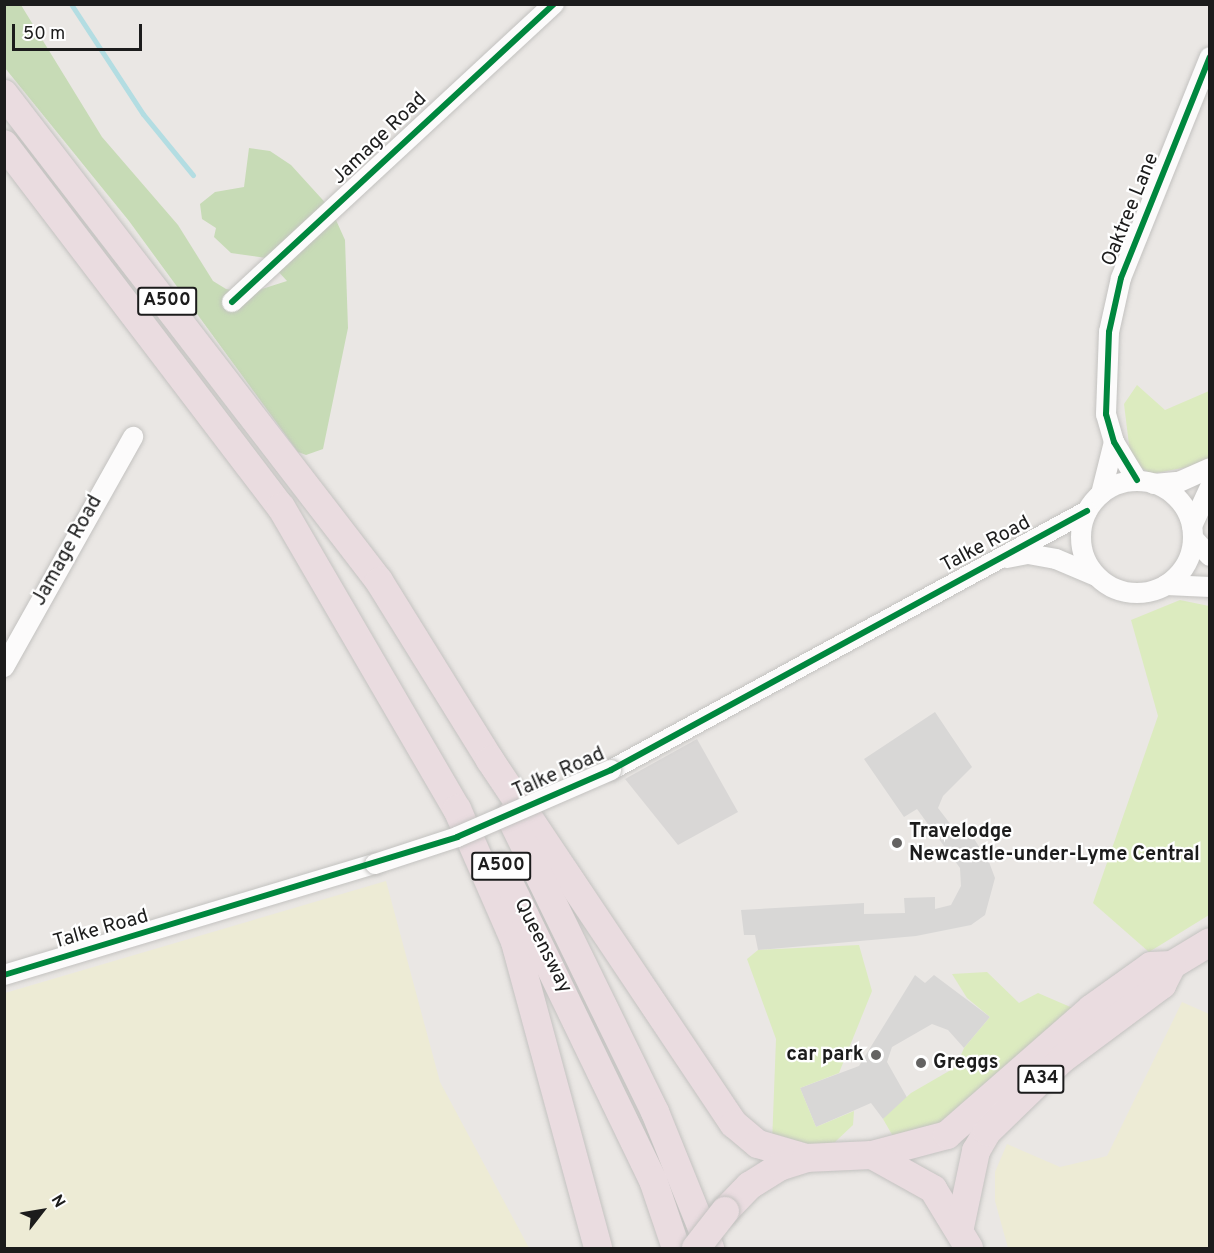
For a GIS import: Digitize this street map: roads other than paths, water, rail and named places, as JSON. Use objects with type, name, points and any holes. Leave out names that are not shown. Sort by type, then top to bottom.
[{"type":"highway","name":"A500","points":[[4,94],[262,422],[324,512]]},
{"type":"highway","name":"A500","points":[[4,144],[280,507]]},
{"type":"highway","points":[[280,507],[417,738],[494,891],[537,1016],[598,1248]]},
{"type":"highway","name":"Queensway","points":[[280,507],[342,594],[443,758],[509,881],[653,1180],[676,1248]]},
{"type":"highway","points":[[324,512],[379,581],[490,760],[734,1124],[758,1144],[806,1158],[872,1155],[933,1189],[967,1241]]},
{"type":"highway","name":"Queensway","points":[[324,512],[441,697],[546,881],[655,1112],[710,1248]]},
{"type":"highway","name":"A34","points":[[872,1155],[947,1135],[1091,1010],[1151,966],[1172,965],[1209,942]]},
{"type":"highway","name":"A34","points":[[967,1241],[976,1151],[987,1132],[1061,1060],[1162,986],[1172,965]]},
{"type":"highway","points":[[696,1248],[725,1211],[761,1176],[806,1158]]},
{"type":"street","name":"Jamage Road","points":[[232,302],[426,117],[554,4]]},
{"type":"street","name":"Oaktree Lane","points":[[1144,482],[1114,442],[1106,414],[1104,361],[1121,278],[1209,57]]},
{"type":"street","name":"Jamage Road","points":[[4,667],[133,437]]},
{"type":"street","name":"Oaktree Lane","points":[[1101,494],[1114,442]]},
{"type":"street","points":[[1209,468],[1179,482],[1144,482],[1101,494],[1087,511],[1082,550],[1096,576],[1130,593],[1166,585],[1209,587]]},
{"type":"street","points":[[1144,482],[1181,504],[1192,532],[1209,556]]},
{"type":"street","points":[[1166,585],[1182,570],[1192,532],[1209,487]]},
{"type":"street","name":"Talke Road","points":[[4,975],[375,864],[457,837],[611,770],[987,562],[1087,511]]},
{"type":"street","name":"Talke Road","points":[[987,562],[1028,554],[1096,576]]},
{"type":"waterway","points":[[71,4],[143,114],[193,175]]},
{"type":"place","name":"Travelodge Newcastle-under-Lyme Central","points":[[897,843]]},
{"type":"place","name":"car park","points":[[876,1055]]},
{"type":"place","name":"Greggs","points":[[921,1063]]}]
